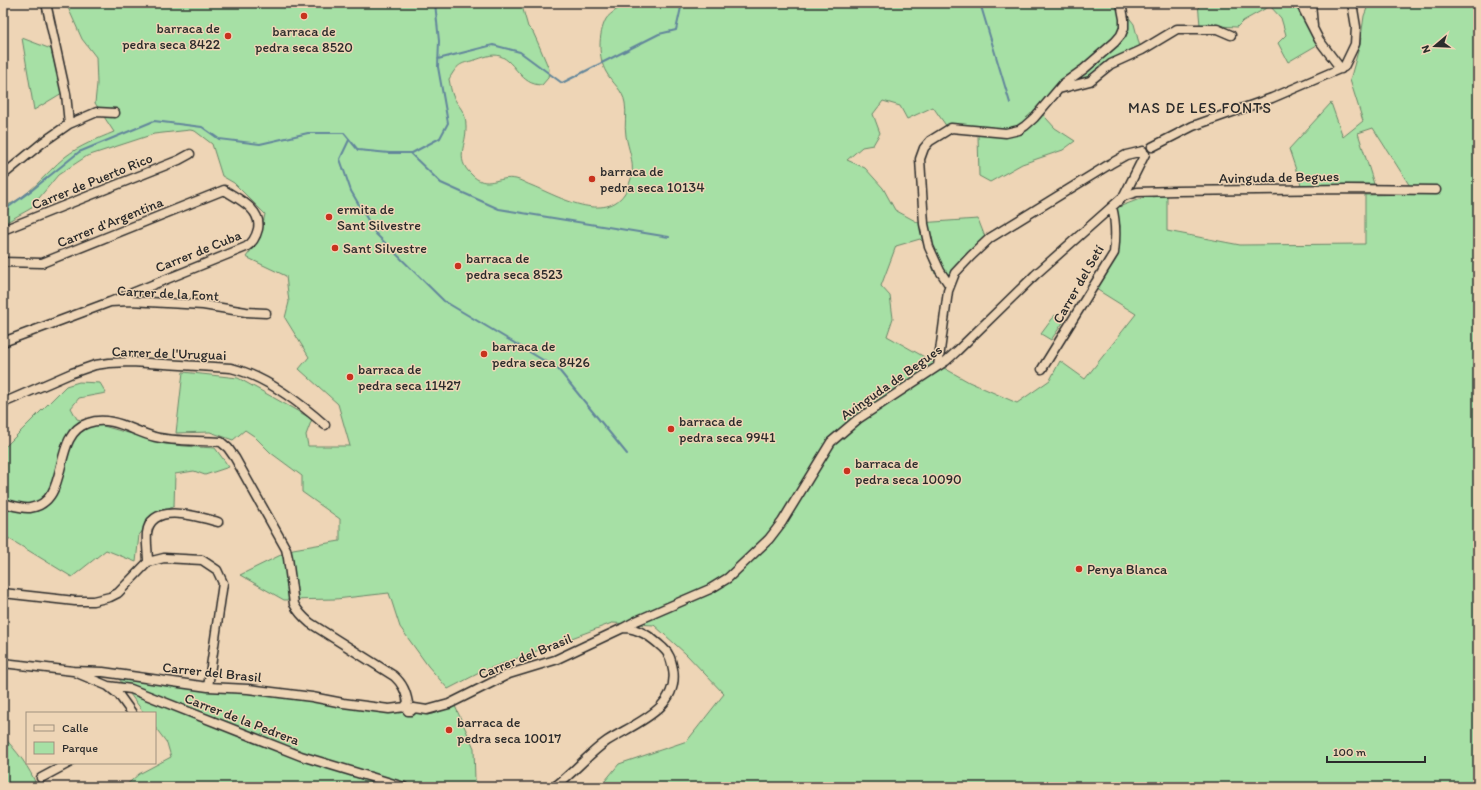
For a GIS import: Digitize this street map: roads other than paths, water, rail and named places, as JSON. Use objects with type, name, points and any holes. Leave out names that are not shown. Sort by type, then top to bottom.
[{"type":"street","points":[[46,3],[66,94],[69,124]]},
{"type":"street","points":[[950,286],[940,271],[929,247],[924,224],[920,159],[924,148],[930,141],[951,128],[1006,133],[1019,130],[1034,118],[1059,89],[1115,42],[1121,35],[1124,28],[1124,19],[1121,3]]},
{"type":"street","points":[[1300,3],[1313,31],[1341,69]]},
{"type":"street","points":[[1311,3],[1313,31]]},
{"type":"street","points":[[938,366],[948,292],[955,273],[990,238],[1126,155],[1144,152],[1145,146],[1149,145],[1152,147],[1193,126],[1272,98],[1341,69],[1344,67],[1355,44],[1356,27],[1352,3]]},
{"type":"street","points":[[1059,89],[1090,81],[1111,64],[1142,50],[1177,29],[1217,29],[1231,35]]},
{"type":"street","points":[[3,175],[69,124],[97,112],[115,113]]},
{"type":"street","name":"Avinguda de Begues","points":[[623,628],[658,610],[710,589],[728,578],[769,539],[782,522],[831,442],[858,419],[938,366],[957,351],[1069,243],[1124,196],[1144,152]]},
{"type":"street","name":"Carrer de Puerto Rico","points":[[3,230],[179,160],[190,154]]},
{"type":"street","name":"Avinguda de Begues","points":[[1124,196],[1137,192],[1176,191],[1347,189],[1436,190]]},
{"type":"street","name":"Carrer d'Argentina","points":[[3,262],[42,263],[224,190]]},
{"type":"street","name":"Carrer de Cuba","points":[[110,302],[251,244],[258,231],[259,222],[255,212],[224,190]]},
{"type":"street","name":"Carrer del Setí","points":[[1042,369],[1114,253],[1116,239],[1115,218],[1112,207]]},
{"type":"street","name":"Carrer de la Font","points":[[3,342],[110,302],[130,301],[203,305],[246,312],[266,313]]},
{"type":"street","name":"Carrer de l'Uruguai","points":[[3,402],[72,372],[95,365],[131,362],[231,368],[248,374],[277,389],[300,403],[325,424]]},
{"type":"street","points":[[3,503],[28,508],[45,502],[53,492],[65,449],[79,428],[88,423],[110,421],[154,436],[221,442],[228,448],[286,549],[294,604],[302,616],[310,623],[394,676],[403,685],[409,706]]},
{"type":"street","points":[[148,562],[147,533],[150,525],[161,516],[171,513],[218,522]]},
{"type":"street","points":[[3,593],[75,601],[93,601],[104,599],[118,593],[148,562],[164,558],[202,560],[217,570],[223,583],[208,687]]},
{"type":"street","points":[[554,787],[607,741],[655,712],[670,693],[674,674],[669,654],[651,637],[639,630],[623,628]]},
{"type":"street","name":"Carrer del Brasil","points":[[3,663],[103,672],[208,687],[248,689],[389,709],[409,706],[427,710],[449,704],[509,674],[555,660],[623,628]]},
{"type":"street","name":"Carrer de la Pedrera","points":[[73,670],[108,686],[131,689],[301,756],[404,787]]},
{"type":"street","points":[[108,686],[119,695],[131,712]]},
{"type":"street","points":[[41,778],[68,764]]},
{"type":"waterway","points":[[3,211],[79,152],[154,121],[202,127],[219,139],[260,144],[308,133],[344,133],[358,150],[389,153],[412,153],[440,138],[448,123],[438,67],[439,41],[435,3]]},
{"type":"waterway","points":[[438,59],[493,45],[520,52],[562,83],[659,34],[676,30],[682,3]]},
{"type":"waterway","points":[[980,3],[1010,103]]},
{"type":"waterway","points":[[349,140],[340,159],[351,191],[376,234],[444,301],[558,369],[627,454]]},
{"type":"waterway","points":[[410,153],[441,183],[499,209],[669,237]]},
{"type":"place","name":"barraca de pedra seca 8520","points":[[304,16]]},
{"type":"place","name":"barraca de pedra seca 8422","points":[[228,36]]},
{"type":"place","name":"barraca de pedra seca 10134","points":[[592,179]]},
{"type":"place","name":"ermita de Sant Silvestre","points":[[329,217]]},
{"type":"place","name":"Sant Silvestre","points":[[335,248]]},
{"type":"place","name":"barraca de pedra seca 8523","points":[[458,266]]},
{"type":"place","name":"barraca de pedra seca 8426","points":[[484,354]]},
{"type":"place","name":"barraca de pedra seca 11427","points":[[350,377]]},
{"type":"place","name":"barraca de pedra seca 9941","points":[[671,429]]},
{"type":"place","name":"barraca de pedra seca 10090","points":[[847,471]]},
{"type":"place","name":"Penya Blanca","points":[[1079,569]]},
{"type":"place","name":"barraca de pedra seca 10017","points":[[449,730]]},
{"type":"district","name":"MAS DE LES FONTS","points":[[1200,108]]}]
